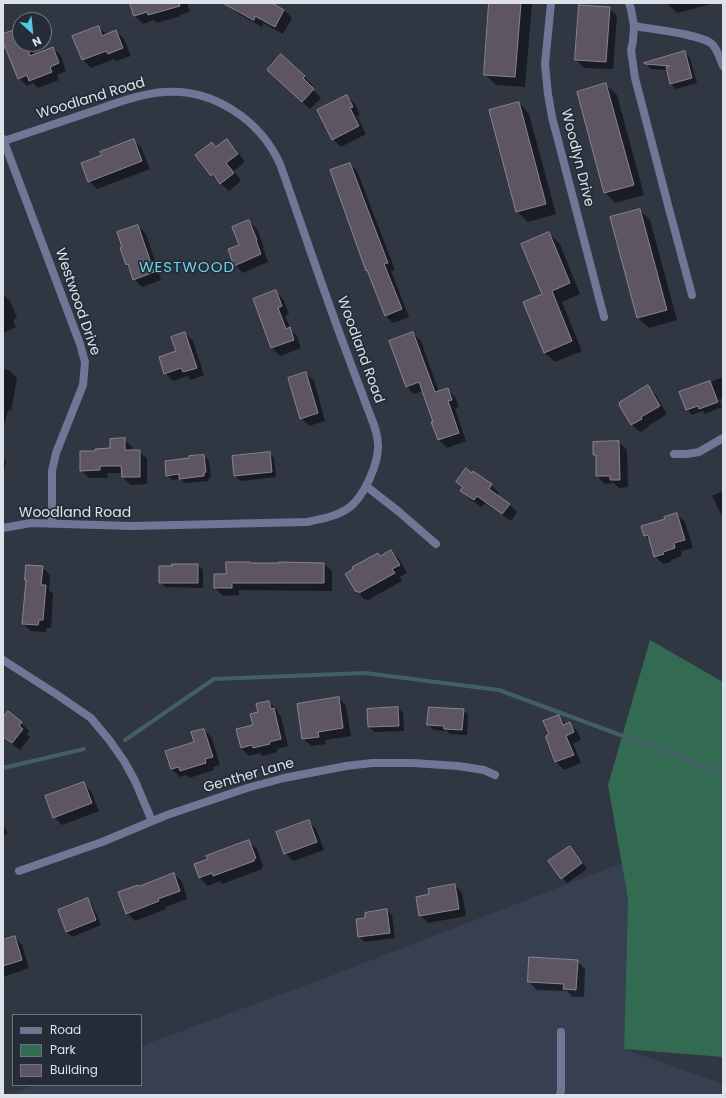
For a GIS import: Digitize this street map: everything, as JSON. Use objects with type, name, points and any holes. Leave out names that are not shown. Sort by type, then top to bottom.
[{"type":"street","name":"Woodlyn Drive","points":[[551,3],[545,64],[548,94],[552,117],[604,317]]},
{"type":"street","points":[[629,3],[634,26],[631,50],[635,78],[692,295]]},
{"type":"street","points":[[634,26],[683,34],[707,41],[713,45],[718,52],[723,66]]},
{"type":"street","name":"Woodland Road","points":[[3,140],[138,96],[164,92],[185,92],[198,94],[217,101],[235,111],[252,124],[266,139],[276,154],[280,164],[347,355],[377,432],[378,446],[377,460],[373,472],[366,486],[355,502],[350,507],[336,515],[324,519],[308,522],[132,526],[31,523],[3,528]]},
{"type":"street","name":"Westwood Drive","points":[[3,140],[80,344],[85,362],[83,385],[56,453],[52,471],[52,524]]},
{"type":"street","points":[[674,454],[699,452],[723,438]]},
{"type":"street","points":[[366,486],[436,544]]},
{"type":"street","points":[[3,660],[91,718],[124,761],[135,781],[152,821]]},
{"type":"street","name":"Genther Lane","points":[[19,871],[102,842],[167,815],[247,788],[284,778],[346,766],[372,763],[458,766],[484,770],[495,775]]},
{"type":"street","points":[[560,1095],[561,1032]]},
{"type":"shaded area","points":[[622,863],[628,899],[624,1049],[723,1084],[723,1095],[7,1095],[32,1086],[142,1086],[142,1046],[312,983]]},
{"type":"green space","points":[[650,640],[723,682],[723,1057],[624,1049],[628,899],[608,785]]},
{"type":"building","points":[[130,3],[179,3],[180,6],[148,15],[147,12],[134,16]]},
{"type":"building","points":[[223,3],[272,3],[284,10],[275,27],[255,16],[254,20]]},
{"type":"building","points":[[489,3],[521,3],[515,77],[484,75]]},
{"type":"building","points":[[579,5],[610,7],[606,62],[575,60]]},
{"type":"building","points":[[99,26],[102,36],[116,30],[123,48],[108,54],[106,51],[82,60],[72,36]]},
{"type":"building","points":[[12,31],[12,52],[29,52],[30,56],[40,52],[52,52],[53,47],[59,63],[50,67],[52,72],[29,81],[27,75],[18,79],[3,42],[3,34]]},
{"type":"building","points":[[685,51],[692,78],[670,84],[666,67],[670,66],[644,63]]},
{"type":"building","points":[[281,54],[305,76],[303,78],[314,89],[302,102],[267,70]]},
{"type":"building","points":[[606,83],[634,185],[604,193],[577,92]]},
{"type":"building","points":[[347,95],[353,107],[350,108],[359,126],[332,140],[317,110]]},
{"type":"building","points":[[519,102],[546,204],[516,212],[489,110]]},
{"type":"building","points":[[134,139],[142,161],[88,182],[81,163],[102,155],[100,152]]},
{"type":"building","points":[[227,139],[238,154],[226,163],[234,173],[220,184],[213,174],[211,176],[195,155],[212,142],[215,147]]},
{"type":"building","points":[[350,163],[388,263],[384,264],[402,309],[385,316],[367,270],[366,271],[330,170]]},
{"type":"building","points":[[640,209],[667,310],[637,318],[610,217]]},
{"type":"building","points":[[249,220],[261,254],[234,266],[228,249],[239,245],[232,227]]},
{"type":"building","points":[[138,225],[154,272],[133,280],[128,264],[126,265],[120,248],[122,247],[117,232]]},
{"type":"building","points":[[549,232],[570,283],[552,291],[572,341],[544,353],[523,302],[542,294],[521,244]]},
{"type":"building","points":[[276,290],[282,306],[278,308],[286,329],[290,327],[294,340],[271,348],[253,299]]},
{"type":"building","points":[[185,332],[197,368],[183,372],[181,368],[164,374],[159,357],[176,351],[171,337]]},
{"type":"building","points":[[413,332],[435,392],[448,388],[452,400],[448,401],[459,433],[438,440],[419,382],[406,387],[389,341]]},
{"type":"building","points":[[306,372],[318,413],[300,419],[288,378]]},
{"type":"building","points":[[710,381],[718,402],[699,409],[698,406],[686,410],[679,392]]},
{"type":"building","points":[[648,385],[660,406],[641,417],[642,419],[631,425],[619,403]]},
{"type":"building","points":[[125,438],[125,450],[140,450],[140,477],[122,477],[121,466],[100,466],[100,470],[80,471],[80,451],[95,451],[95,449],[110,448],[110,439]]},
{"type":"building","points":[[619,441],[620,480],[610,480],[610,476],[596,476],[596,455],[593,455],[593,442]]},
{"type":"building","points":[[270,452],[272,472],[234,476],[232,456]]},
{"type":"building","points":[[204,455],[206,472],[204,473],[204,476],[179,479],[179,474],[166,476],[165,461],[189,458],[189,456]]},
{"type":"building","points":[[466,468],[492,484],[489,489],[510,504],[502,514],[477,496],[474,500],[460,491],[463,487],[456,482]]},
{"type":"building","points":[[677,513],[685,540],[674,543],[675,548],[654,557],[648,535],[644,536],[641,526],[665,519],[664,517]]},
{"type":"building","points":[[391,550],[400,565],[392,569],[395,573],[359,593],[358,591],[356,592],[345,574],[353,569],[352,567],[378,553],[380,556]]},
{"type":"building","points":[[226,562],[324,563],[324,583],[232,583],[232,588],[214,588],[214,574],[226,574]]},
{"type":"building","points":[[172,564],[198,564],[198,583],[159,583],[159,566],[172,566]]},
{"type":"building","points":[[26,565],[43,566],[41,585],[46,585],[43,620],[39,620],[38,625],[22,624]]},
{"type":"building","points":[[339,697],[343,728],[318,732],[319,737],[302,739],[297,704]]},
{"type":"building","points":[[269,701],[271,709],[274,708],[281,739],[269,742],[270,744],[253,748],[252,745],[241,748],[236,729],[253,725],[250,714],[258,712],[256,704]]},
{"type":"building","points":[[398,707],[399,726],[368,727],[367,709]]},
{"type":"building","points":[[429,707],[464,709],[462,730],[444,729],[444,726],[427,725]]},
{"type":"building","points":[[8,711],[22,722],[19,726],[23,729],[12,743],[3,737],[3,718]]},
{"type":"building","points":[[559,715],[563,725],[570,722],[574,732],[566,736],[574,755],[555,762],[546,738],[549,734],[543,721]]},
{"type":"building","points":[[204,729],[213,757],[205,759],[206,763],[180,771],[179,767],[171,769],[165,751],[194,742],[191,732]]},
{"type":"building","points":[[84,782],[92,803],[53,818],[45,796]]},
{"type":"building","points":[[309,820],[317,842],[284,854],[276,832]]},
{"type":"building","points":[[249,840],[256,858],[254,861],[213,876],[212,873],[199,878],[194,864],[208,859],[206,856]]},
{"type":"building","points":[[570,846],[582,863],[561,879],[548,861]]},
{"type":"building","points":[[174,873],[180,891],[158,899],[159,901],[126,914],[118,892]]},
{"type":"building","points":[[455,884],[459,909],[419,916],[416,897],[429,894],[428,889]]},
{"type":"building","points":[[88,898],[96,920],[66,932],[58,910]]},
{"type":"building","points":[[387,909],[390,933],[358,937],[356,919],[365,918],[365,913]]},
{"type":"building","points":[[15,936],[22,960],[3,966],[3,940]]},
{"type":"building","points":[[529,957],[578,960],[576,990],[563,989],[564,984],[528,982]]},
{"type":"waterway","points":[[125,740],[214,679],[365,673],[499,690],[723,773]]},
{"type":"waterway","points":[[3,768],[84,749]]},
{"type":"district","name":"WESTWOOD","points":[[187,268]]}]
